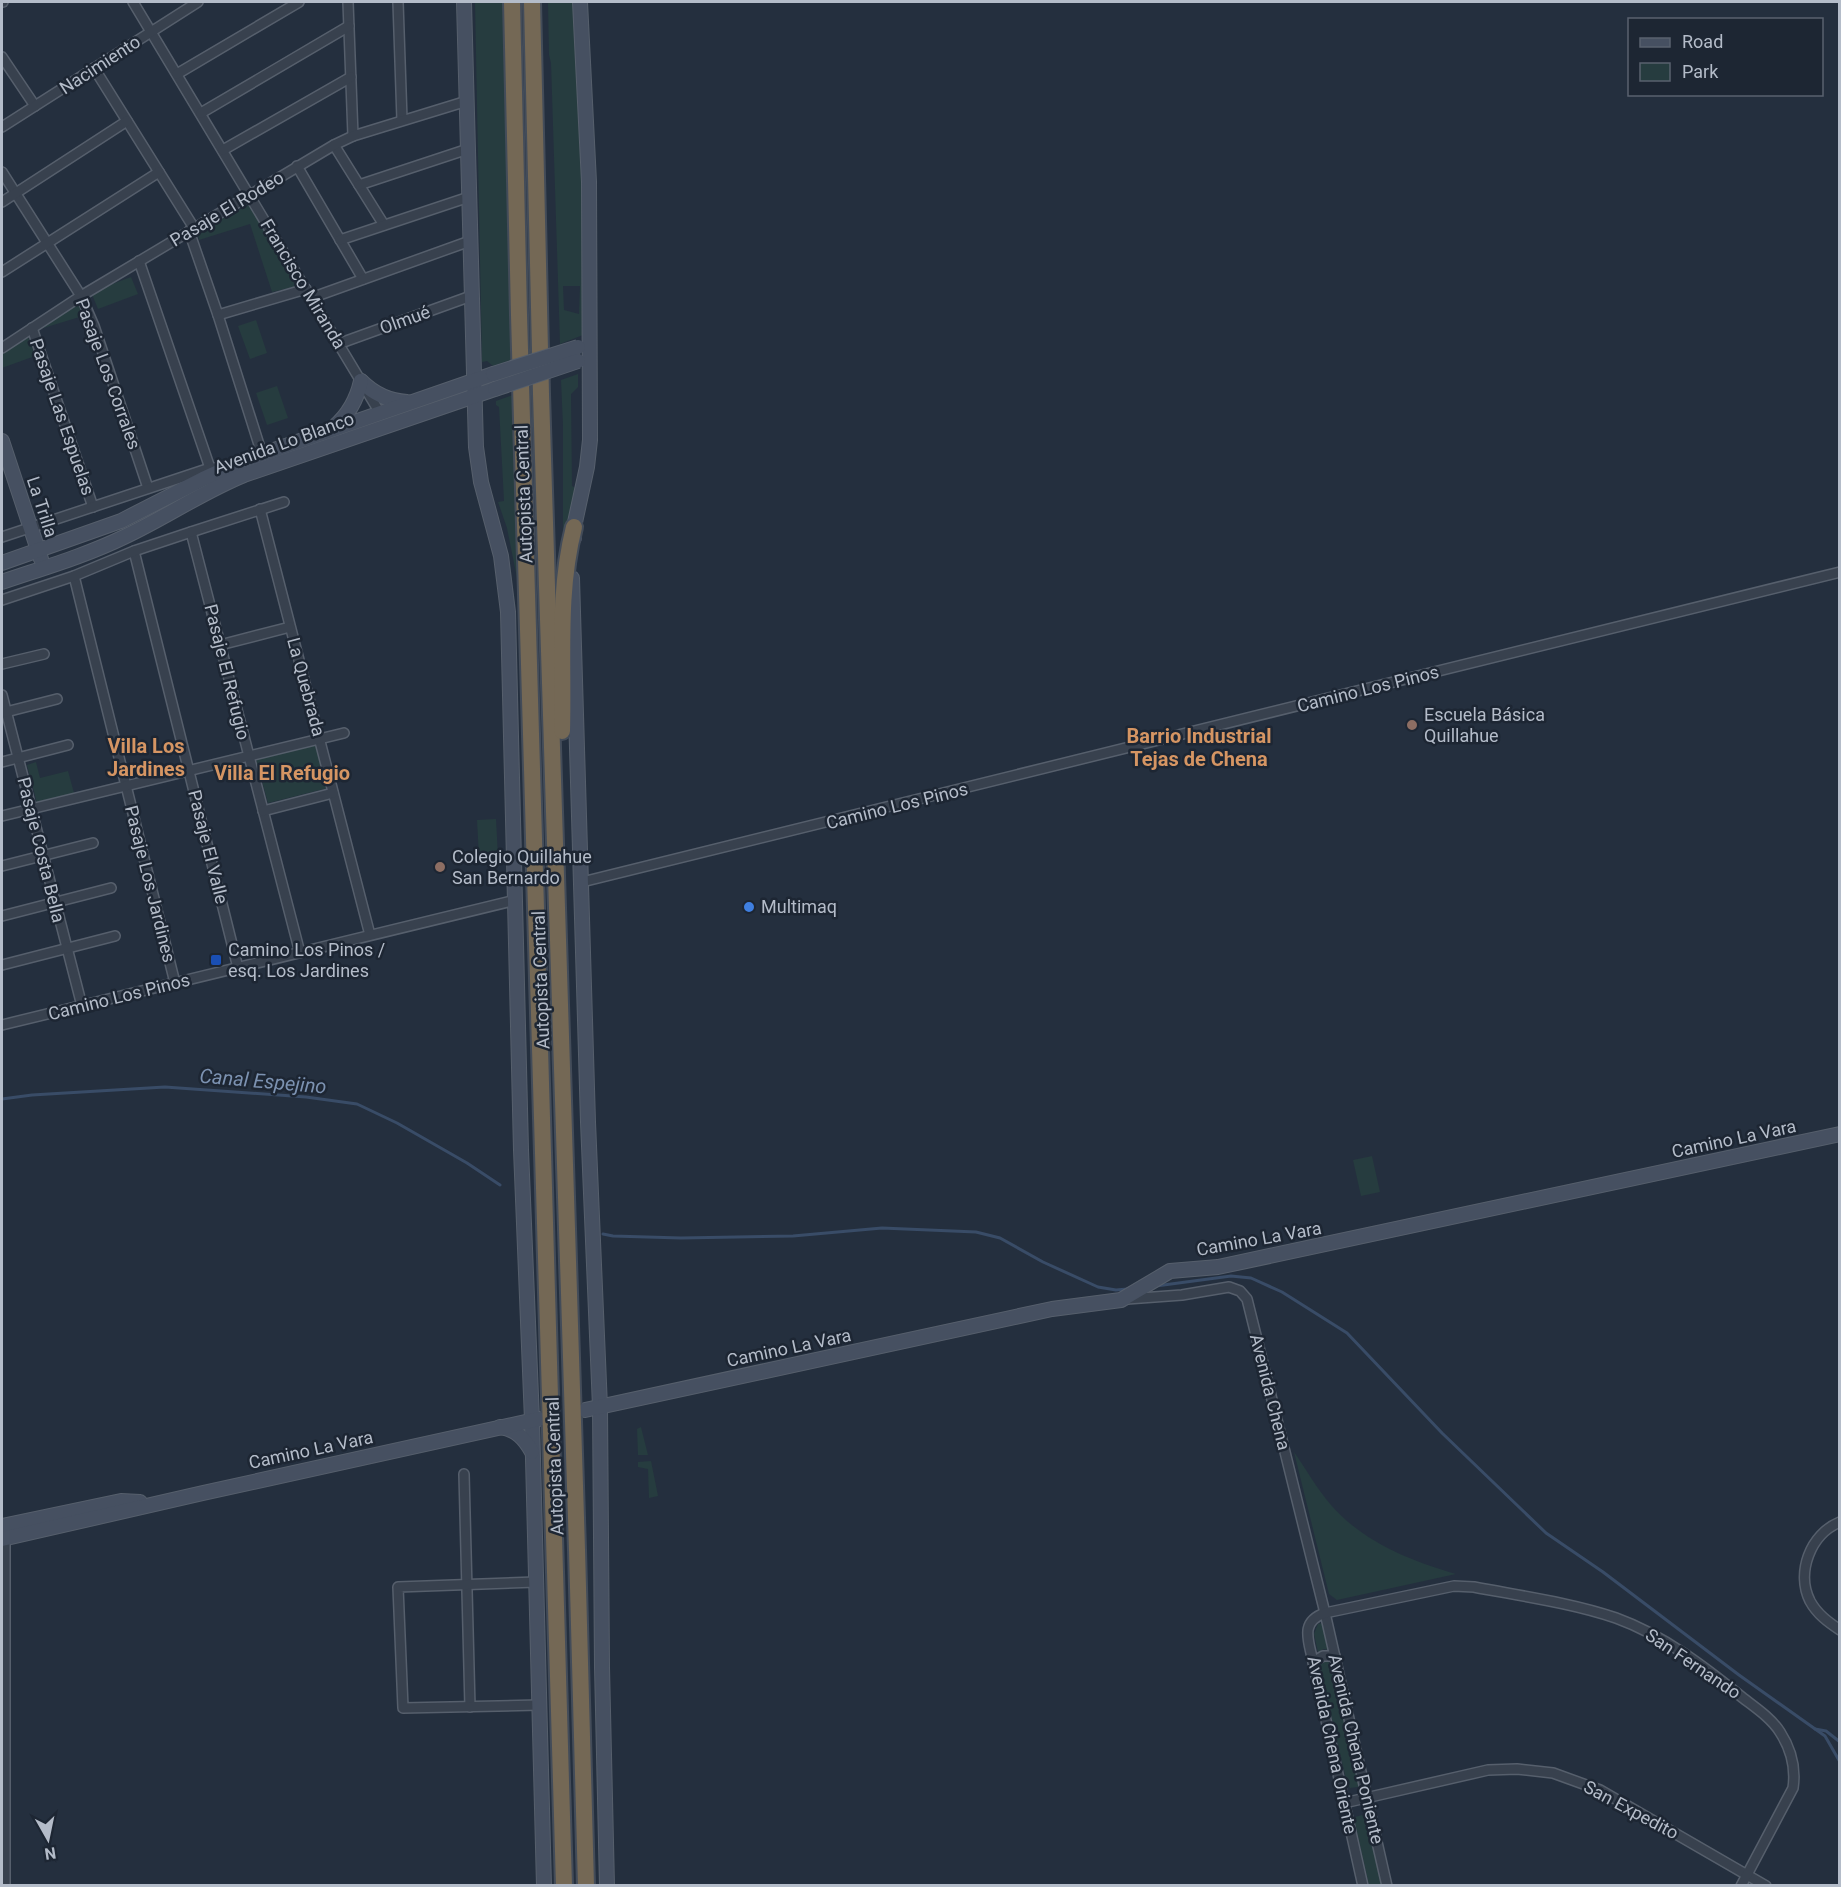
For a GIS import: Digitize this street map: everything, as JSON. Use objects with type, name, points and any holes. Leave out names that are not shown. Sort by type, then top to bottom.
[{"type":"highway","name":"Autopista Central","points":[[512,2],[564,1886]]},
{"type":"highway","name":"Autopista Central","points":[[532,2],[541,405],[586,1886]]},
{"type":"highway","points":[[554,794],[562,736],[563,593],[566,562],[574,527]]},
{"type":"street","name":"Francisco Miranda","points":[[133,2],[380,413]]},
{"type":"street","name":"Nacimiento","points":[[2,128],[198,2]]},
{"type":"street","points":[[177,74],[299,2]]},
{"type":"street","points":[[348,2],[353,136]]},
{"type":"street","points":[[398,2],[402,120]]},
{"type":"street","points":[[464,2],[473,381],[478,464],[501,556],[507,593],[521,1150],[536,1419],[533,1454],[544,1886]]},
{"type":"street","points":[[580,2],[589,182],[583,353],[590,440],[583,492],[574,527],[572,589],[588,1122],[600,1407],[607,1886]]},
{"type":"street","points":[[201,113],[349,26]]},
{"type":"street","points":[[2,57],[34,106]]},
{"type":"street","points":[[94,68],[159,172],[191,230],[262,454]]},
{"type":"street","points":[[223,150],[351,77]]},
{"type":"street","name":"Pasaje El Rodeo","points":[[2,348],[81,296],[334,145],[353,136],[466,101]]},
{"type":"street","points":[[2,201],[127,121]]},
{"type":"street","points":[[334,145],[384,225]]},
{"type":"street","points":[[359,185],[468,148]]},
{"type":"street","points":[[297,166],[363,279]]},
{"type":"street","name":"Pasaje Los Corrales","points":[[2,172],[81,296],[94,326],[148,488]]},
{"type":"street","points":[[2,273],[159,172]]},
{"type":"street","points":[[340,240],[469,197]]},
{"type":"street","points":[[311,298],[470,241]]},
{"type":"street","points":[[139,261],[210,468]]},
{"type":"street","points":[[218,315],[306,289]]},
{"type":"street","name":"Olmué","points":[[338,344],[471,296]]},
{"type":"street","name":"Pasaje Las Espuelas","points":[[32,328],[93,507]]},
{"type":"street","name":"Avenida Lo Blanco","points":[[2,563],[121,521],[225,468],[262,454],[473,381],[494,381],[583,353]]},
{"type":"street","points":[[330,430],[349,411],[357,396],[361,381],[372,391],[385,398],[412,402]]},
{"type":"street","name":"Avenida Lo Blanco","points":[[2,582],[90,552],[122,538],[227,482],[474,395],[494,381]]},
{"type":"street","points":[[380,413],[385,419],[395,422]]},
{"type":"street","name":"La Trilla","points":[[2,441],[6,470],[30,528],[49,584]]},
{"type":"street","name":"Avenida Lo Blanco","points":[[2,537],[210,468],[225,468]]},
{"type":"street","points":[[2,600],[284,501]]},
{"type":"street","name":"La Quebrada","points":[[260,509],[370,935]]},
{"type":"street","name":"Pasaje El Refugio","points":[[191,532],[300,953]]},
{"type":"street","name":"Pasaje El Valle","points":[[134,552],[238,968]]},
{"type":"street","name":"Camino Los Pinos","points":[[582,882],[1839,572]]},
{"type":"street","name":"Pasaje Los Jardines","points":[[74,576],[175,983]]},
{"type":"street","points":[[220,645],[290,627]]},
{"type":"street","points":[[2,664],[44,654]]},
{"type":"street","name":"Pasaje Costa Bella","points":[[2,695],[4,712],[18,758],[81,1006]]},
{"type":"street","points":[[4,712],[57,699]]},
{"type":"street","points":[[2,816],[344,733]]},
{"type":"street","points":[[2,762],[68,745]]},
{"type":"street","points":[[263,811],[333,793]]},
{"type":"street","points":[[2,867],[93,843]]},
{"type":"street","points":[[2,916],[111,888]]},
{"type":"street","name":"Camino Los Pinos","points":[[2,1025],[516,900]]},
{"type":"street","points":[[2,965],[115,936]]},
{"type":"street","name":"Camino La Vara","points":[[585,1410],[1052,1309],[1126,1297],[1170,1271],[1208,1269],[1229,1265],[1839,1134]]},
{"type":"street","name":"Avenida Chena","points":[[1126,1297],[1182,1295],[1229,1287],[1236,1289],[1247,1299],[1325,1612]]},
{"type":"street","name":"Camino La Vara","points":[[3,1532],[160,1502],[536,1419]]},
{"type":"street","points":[[500,1426],[518,1434],[533,1454]]},
{"type":"street","points":[[464,1474],[470,1707]]},
{"type":"street","points":[[1839,1522],[1828,1528],[1815,1542],[1809,1553],[1804,1575],[1807,1592],[1813,1606],[1824,1619],[1839,1630]]},
{"type":"street","points":[[3,1532],[3,1885]]},
{"type":"street","points":[[536,1582],[398,1587],[403,1708],[539,1705]]},
{"type":"street","name":"San Fernando","points":[[1325,1612],[1444,1587],[1474,1587],[1606,1615],[1644,1630],[1695,1661],[1772,1722],[1786,1742],[1793,1762],[1794,1777],[1790,1796],[1741,1886]]},
{"type":"street","name":"Avenida Chena Poniente","points":[[1325,1612],[1387,1886]]},
{"type":"street","name":"Avenida Chena Oriente","points":[[1325,1612],[1314,1617],[1308,1629],[1313,1662],[1363,1886]]},
{"type":"street","points":[[1313,1662],[1323,1656],[1335,1656]]},
{"type":"street","name":"San Expedito","points":[[1344,1803],[1488,1770],[1516,1769],[1553,1773],[1600,1790],[1766,1886]]},
{"type":"green space","points":[[475,2],[504,2],[517,358],[493,366],[487,361],[482,362]]},
{"type":"green space","points":[[548,2],[574,2],[584,225],[583,335],[560,344],[551,63]],"holes":[[[563,286],[580,286],[579,314],[564,310]]]},
{"type":"green space","points":[[249,205],[297,286],[272,292],[250,224],[199,240],[197,231]]},
{"type":"green space","points":[[131,277],[138,294],[98,309],[91,292]]},
{"type":"green space","points":[[78,303],[83,316],[40,329]]},
{"type":"green space","points":[[256,320],[267,353],[250,359],[238,326]]},
{"type":"green space","points":[[27,334],[35,356],[2,368],[2,350]]},
{"type":"green space","points":[[578,374],[578,387],[571,394],[572,486],[577,489],[563,542],[561,380]]},
{"type":"green space","points":[[277,386],[288,418],[267,425],[256,393]]},
{"type":"green space","points":[[516,394],[523,578],[517,578],[507,528],[498,502],[504,501],[499,407],[496,401]]},
{"type":"green space","points":[[317,743],[328,788],[268,803],[256,759]]},
{"type":"green space","points":[[36,762],[40,778],[68,771],[74,793],[37,803],[27,765]]},
{"type":"green space","points":[[496,819],[498,856],[479,857],[477,820]]},
{"type":"green space","points":[[1372,1156],[1380,1192],[1361,1196],[1353,1160]]},
{"type":"green space","points":[[641,1427],[648,1455],[638,1455],[637,1429]]},
{"type":"green space","points":[[1294,1452],[1326,1499],[1358,1530],[1389,1549],[1456,1574],[1337,1600],[1329,1594]]},
{"type":"green space","points":[[651,1461],[658,1496],[649,1498],[648,1469],[638,1467],[638,1462]]},
{"type":"green space","points":[[1323,1623],[1329,1650],[1324,1649],[1318,1652],[1314,1634],[1318,1624]]},
{"type":"green space","points":[[1327,1661],[1331,1664],[1359,1781],[1358,1787],[1350,1788],[1347,1783],[1320,1669],[1320,1662]]},
{"type":"green space","points":[[1362,1815],[1368,1819],[1382,1885],[1369,1885],[1355,1823],[1355,1817]]},
{"type":"waterway","name":"Canal Espejino","points":[[2,1099],[165,1087],[306,1097],[357,1104],[397,1123],[467,1163],[500,1185]]},
{"type":"waterway","points":[[603,1234],[681,1238],[793,1236],[882,1228],[976,1232],[1000,1238],[1043,1262],[1098,1287],[1128,1289]]},
{"type":"waterway","points":[[1156,1286],[1231,1276],[1251,1278],[1282,1292],[1347,1333],[1442,1433],[1546,1533],[1603,1572],[1739,1675],[1825,1736],[1840,1762]]},
{"type":"waterway","points":[[1815,1729],[1826,1731],[1840,1742]]},
{"type":"place","name":"Escuela Básica Quillahue","points":[[1412,725]]},
{"type":"place","name":"Colegio Quillahue San Bernardo","points":[[440,867]]},
{"type":"place","name":"Multimaq","points":[[749,907]]},
{"type":"place","name":"Camino Los Pinos / esq. Los Jardines","points":[[216,960]]},
{"type":"district","name":"Barrio Industrial Tejas de Chena","points":[[1199,748]]},
{"type":"district","name":"Villa Los Jardines","points":[[146,758]]},
{"type":"district","name":"Villa El Refugio","points":[[282,773]]}]
